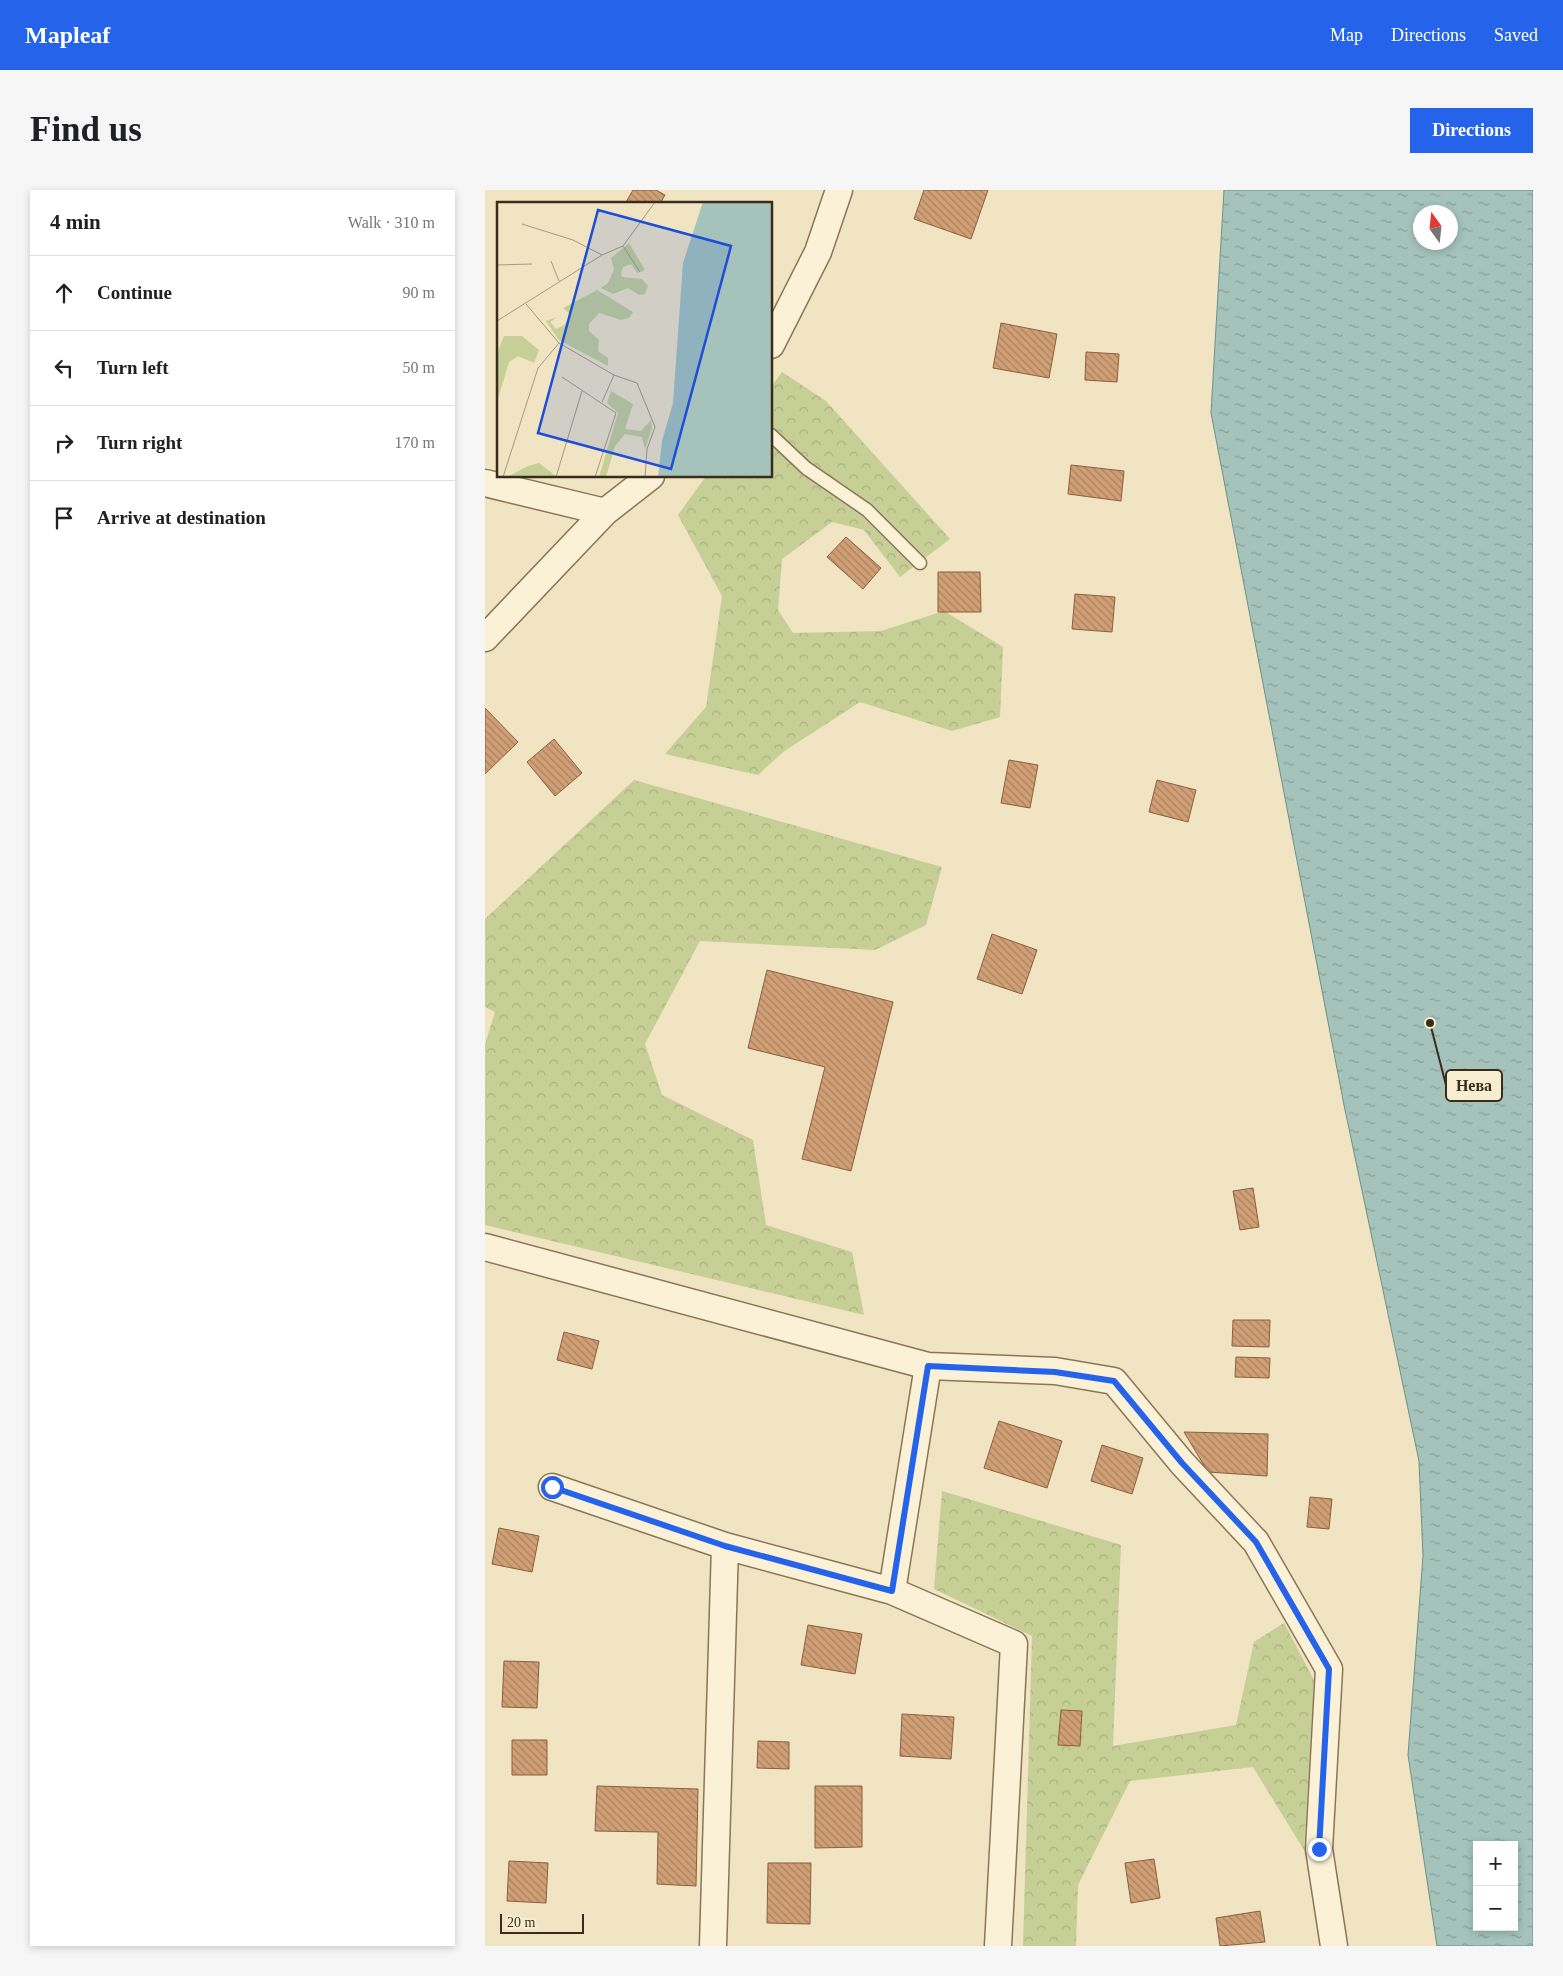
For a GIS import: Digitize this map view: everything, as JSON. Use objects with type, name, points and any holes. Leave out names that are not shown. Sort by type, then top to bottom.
[{"type":"street","points":[[773,341],[818,252],[839,190]]},
{"type":"street","points":[[485,638],[605,512],[648,478]]},
{"type":"street","points":[[485,483],[605,512]]},
{"type":"street","points":[[485,1247],[928,1366],[1055,1372],[1114,1381],[1182,1463],[1256,1542],[1329,1669],[1319,1849],[1333,1946]]},
{"type":"street","points":[[892,1591],[928,1366]]},
{"type":"street","points":[[552,1487],[725,1546],[892,1591],[1014,1644],[998,1946]]},
{"type":"street","points":[[713,1946],[725,1546]]},
{"type":"lane","points":[[773,437],[805,468],[867,510],[920,563]]},
{"type":"green space","points":[[782,372],[826,401],[950,539],[900,577],[864,530],[832,522],[782,559],[778,610],[793,633],[881,631],[944,611],[1003,647],[1000,717],[952,731],[860,702],[783,752],[758,775],[665,754],[706,707],[722,596],[678,515],[705,478],[773,478],[773,384]]},
{"type":"green space","points":[[634,780],[942,867],[926,925],[875,950],[700,941],[645,1044],[662,1095],[753,1140],[766,1225],[852,1252],[864,1315],[485,1225],[485,1044],[495,1012],[485,1007],[485,919]]},
{"type":"green space","points":[[942,1491],[1121,1545],[1113,1746],[1236,1725],[1254,1642],[1284,1623],[1314,1680],[1304,1850],[1253,1767],[1130,1781],[1078,1885],[1076,1946],[1023,1946],[1032,1636],[934,1589]]},
{"type":"water","points":[[1224,190],[1533,190],[1533,1946],[1437,1946],[1408,1755],[1423,1556],[1419,1461],[1344,1105],[1211,413]]},
{"type":"building","points":[[633,190],[656,190],[665,195],[661,202],[626,202]]},
{"type":"building","points":[[924,190],[988,190],[971,239],[914,219]]},
{"type":"building","points":[[1001,323],[1057,334],[1049,378],[993,368]]},
{"type":"building","points":[[1086,352],[1119,354],[1117,382],[1085,380]]},
{"type":"building","points":[[1071,465],[1124,471],[1121,501],[1068,494]]},
{"type":"building","points":[[846,537],[881,568],[863,589],[827,557]]},
{"type":"building","points":[[938,572],[980,572],[981,612],[938,612]]},
{"type":"building","points":[[1075,594],[1115,597],[1112,632],[1072,629]]},
{"type":"building","points":[[485,708],[518,742],[485,774]]},
{"type":"building","points":[[554,739],[582,773],[555,796],[527,762]]},
{"type":"building","points":[[1009,760],[1038,765],[1030,808],[1001,803]]},
{"type":"building","points":[[1157,780],[1196,790],[1188,822],[1149,812]]},
{"type":"building","points":[[992,934],[1037,950],[1022,994],[977,979]]},
{"type":"building","points":[[767,970],[893,1002],[851,1171],[802,1159],[825,1067],[748,1048]]},
{"type":"building","points":[[1253,1188],[1259,1227],[1240,1230],[1233,1191]]},
{"type":"building","points":[[1233,1320],[1270,1320],[1269,1347],[1232,1346]]},
{"type":"building","points":[[564,1332],[599,1341],[592,1369],[557,1360]]},
{"type":"building","points":[[1236,1357],[1270,1358],[1269,1378],[1235,1377]]},
{"type":"building","points":[[999,1421],[1062,1441],[1047,1488],[984,1468]]},
{"type":"building","points":[[1184,1432],[1268,1434],[1267,1476],[1208,1472]]},
{"type":"building","points":[[1102,1445],[1143,1458],[1132,1494],[1091,1481]]},
{"type":"building","points":[[1310,1497],[1332,1499],[1329,1529],[1307,1527]]},
{"type":"building","points":[[499,1528],[539,1536],[532,1572],[492,1564]]},
{"type":"building","points":[[808,1625],[862,1634],[855,1674],[801,1665]]},
{"type":"building","points":[[504,1661],[539,1662],[537,1708],[502,1707]]},
{"type":"building","points":[[1061,1710],[1082,1711],[1080,1746],[1058,1745]]},
{"type":"building","points":[[902,1714],[954,1717],[951,1759],[900,1756]]},
{"type":"building","points":[[512,1740],[547,1740],[547,1775],[512,1775]]},
{"type":"building","points":[[758,1741],[789,1742],[789,1769],[757,1768]]},
{"type":"building","points":[[597,1786],[698,1789],[696,1886],[657,1884],[658,1832],[595,1831]]},
{"type":"building","points":[[815,1786],[862,1786],[862,1847],[815,1848]]},
{"type":"building","points":[[1154,1859],[1160,1898],[1131,1903],[1125,1863]]},
{"type":"building","points":[[509,1861],[548,1863],[546,1903],[507,1901]]},
{"type":"building","points":[[768,1863],[811,1863],[810,1924],[767,1923]]},
{"type":"building","points":[[1260,1911],[1265,1942],[1220,1946],[1216,1918]]},
{"type":"place","name":"Нева","points":[[1430,1023]]},
{"type":"route","points":[[552,1487],[725,1546],[892,1591],[928,1366],[1055,1372],[1114,1381],[1182,1463],[1256,1542],[1329,1669],[1319,1849]]}]
